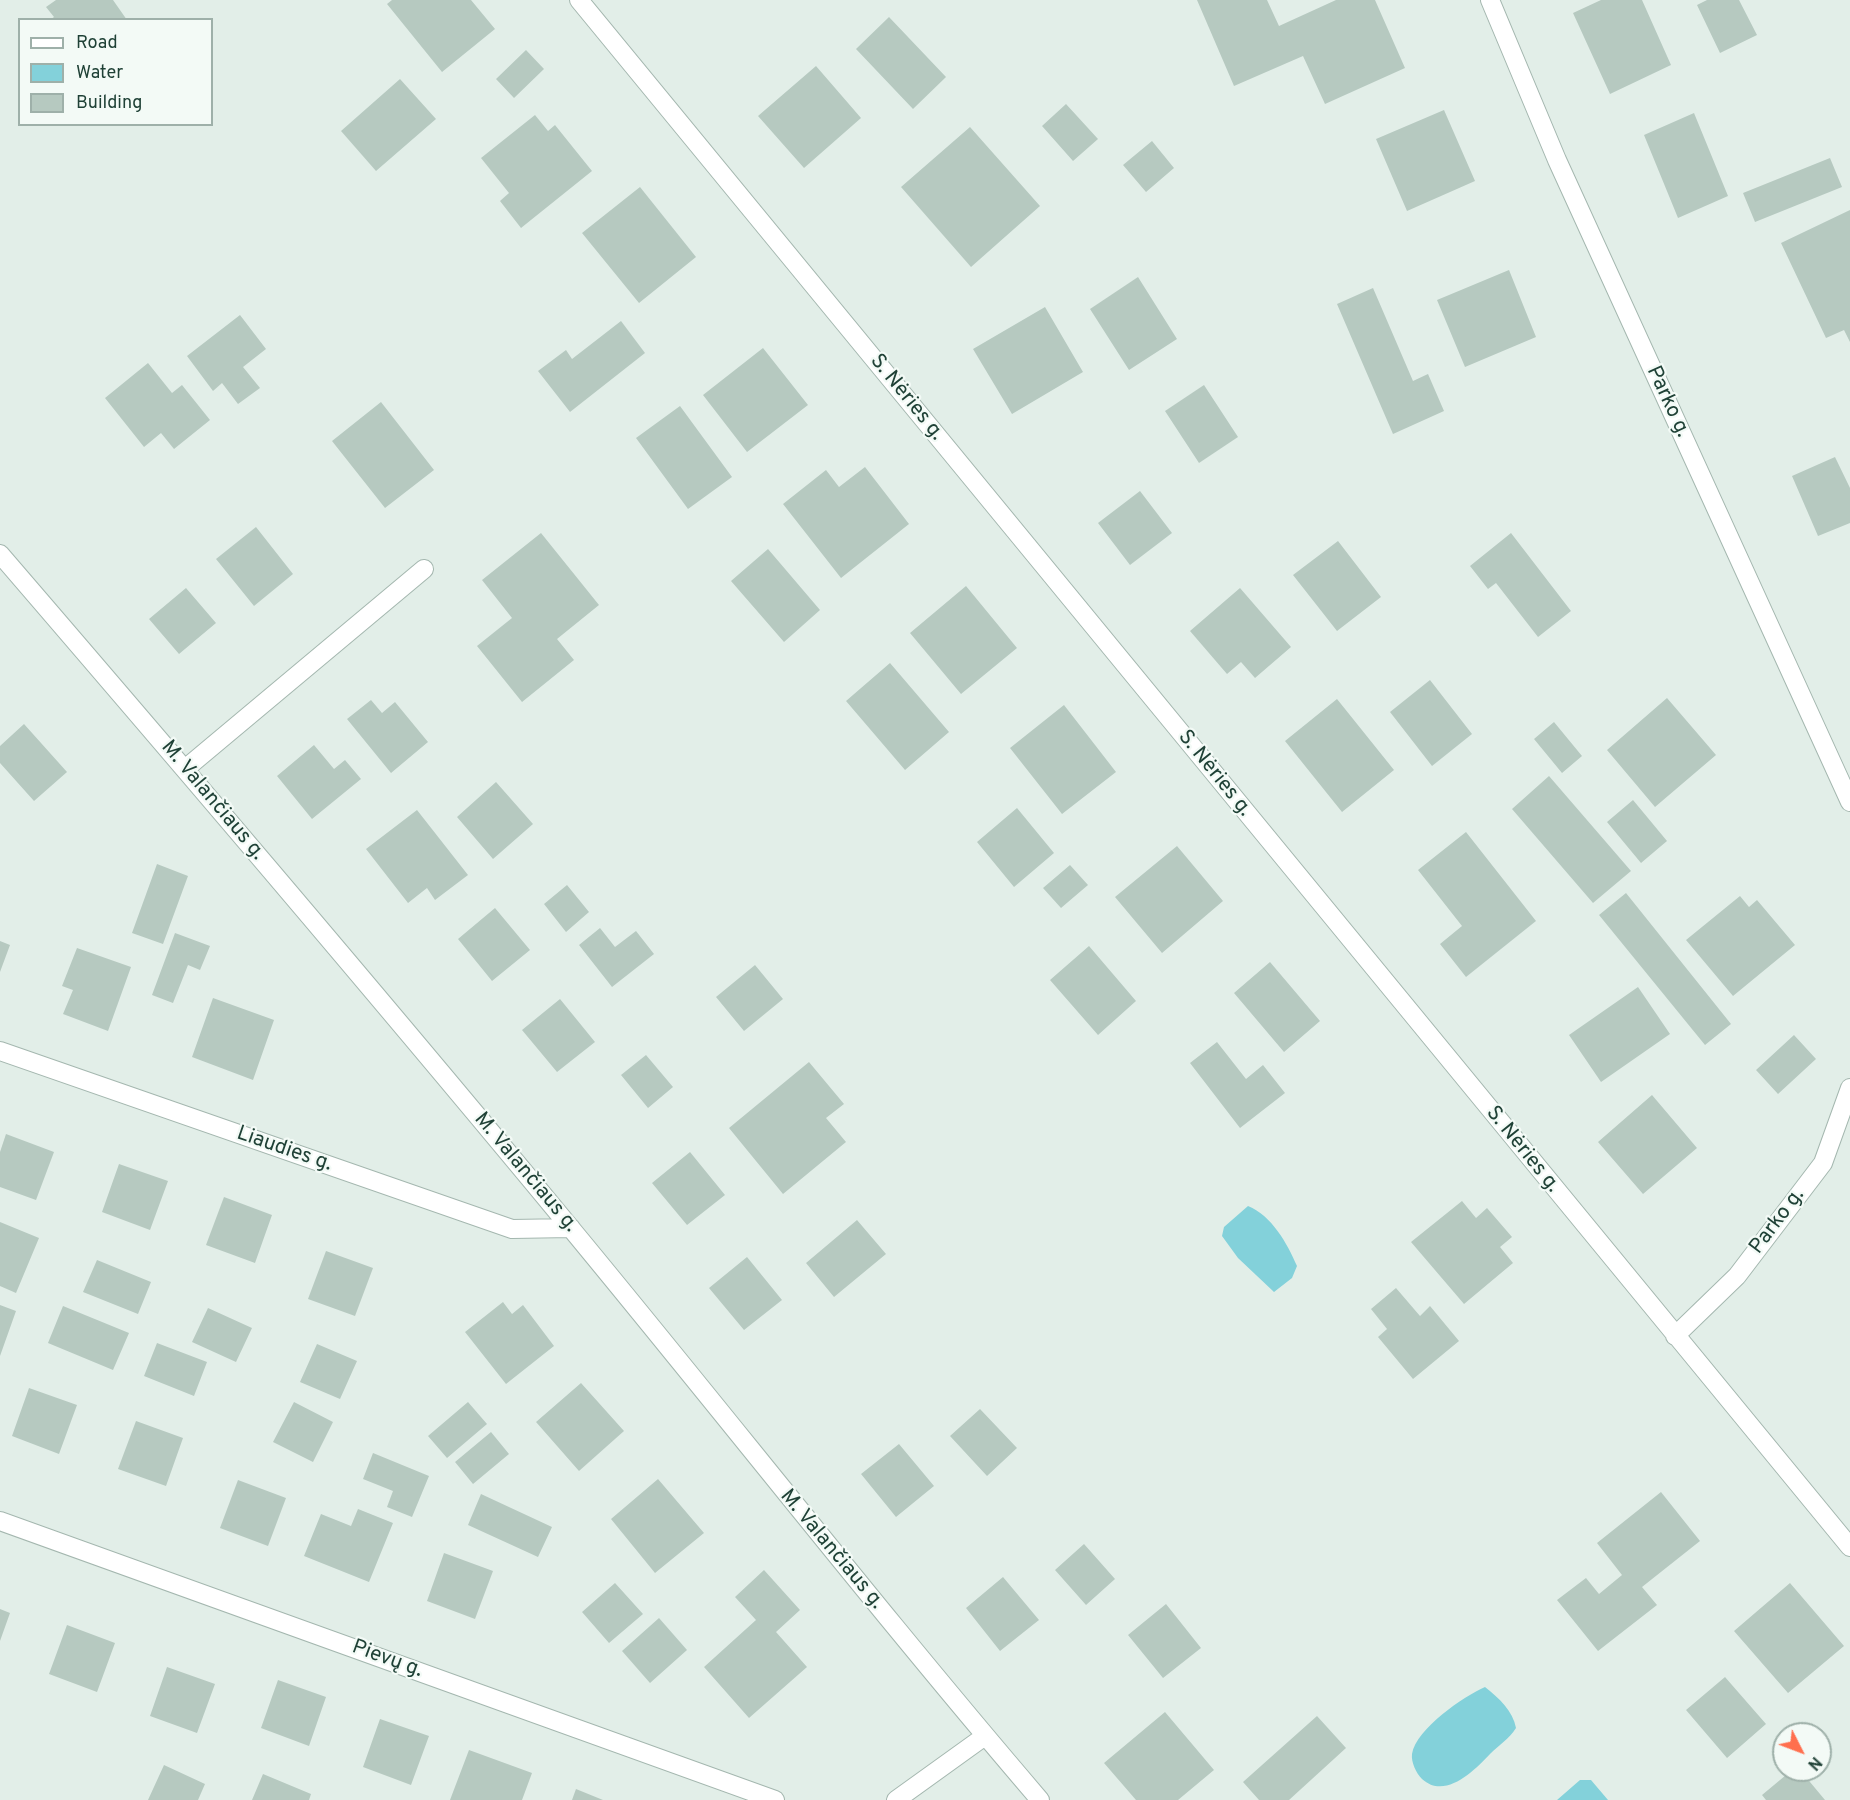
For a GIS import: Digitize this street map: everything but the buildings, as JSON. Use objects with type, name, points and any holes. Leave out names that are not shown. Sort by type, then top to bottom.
[{"type":"street","name":"S. Nėries g.","points":[[579,0],[1850,1547]]},
{"type":"street","name":"Parko g.","points":[[1490,0],[1557,160],[1850,802]]},
{"type":"street","name":"M. Valančiaus g.","points":[[0,554],[185,769],[570,1228],[771,1477],[1040,1800]]},
{"type":"street","points":[[185,769],[424,569]]},
{"type":"street","name":"Liaudies g.","points":[[0,1051],[512,1229],[570,1228]]},
{"type":"street","name":"Parko g.","points":[[1675,1336],[1737,1276],[1823,1163],[1850,1088]]},
{"type":"street","name":"Pievų g.","points":[[0,1521],[775,1800]]},
{"type":"street","points":[[896,1800],[985,1736]]},
{"type":"water","points":[[1248,1206],[1271,1223],[1297,1266],[1292,1278],[1274,1292],[1238,1258],[1222,1236],[1224,1227]]},
{"type":"water","points":[[1485,1687],[1509,1710],[1516,1728],[1468,1775],[1449,1785],[1431,1785],[1422,1779],[1414,1767],[1412,1754],[1415,1744],[1442,1714]]},
{"type":"water","points":[[1580,1780],[1591,1780],[1608,1800],[1557,1800]]}]
